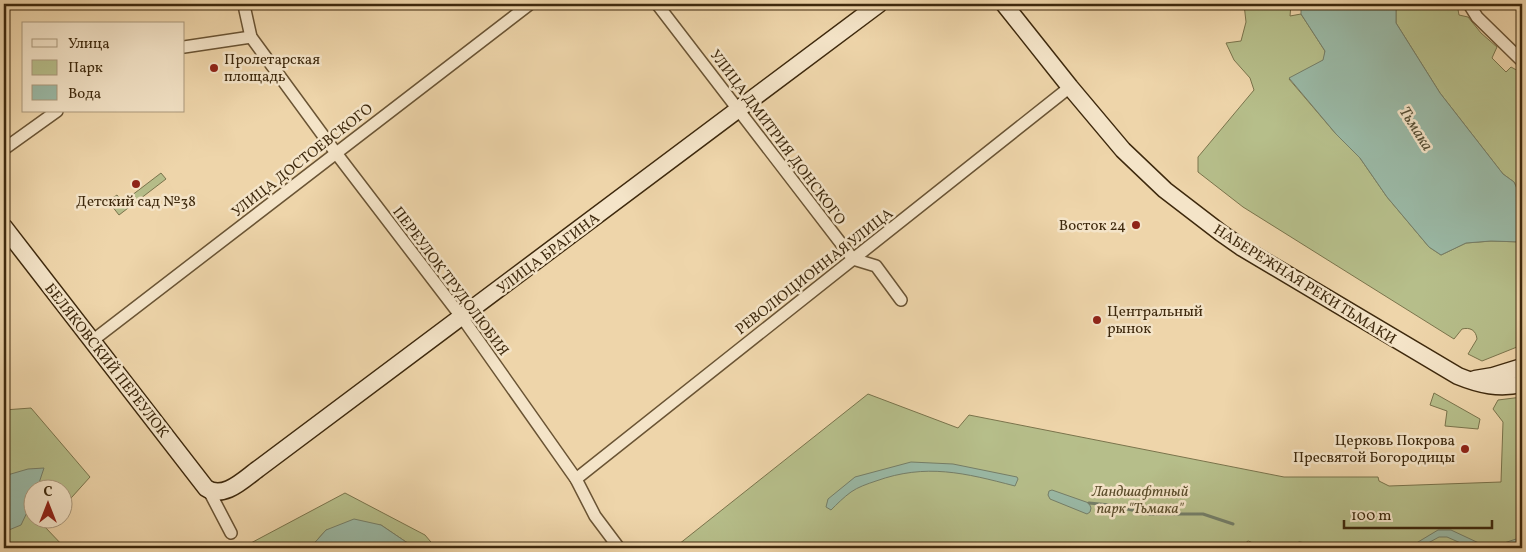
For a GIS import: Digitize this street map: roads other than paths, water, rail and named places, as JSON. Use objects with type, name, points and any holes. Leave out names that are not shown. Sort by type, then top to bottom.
[{"type":"street","name":"УЛИЦА ДОСТОЕВСКОГО","points":[[92,341],[530,4]]},
{"type":"street","name":"УЛИЦА ДМИТРИЯ ДОНСКОГО","points":[[657,4],[853,259]]},
{"type":"street","name":"УЛИЦА БРАГИНА","points":[[210,490],[223,491],[233,487],[878,4]]},
{"type":"street","name":"НАБЕРЕЖНАЯ РЕКИ ТЬМАКИ","points":[[1004,4],[1123,150],[1152,180],[1221,233],[1434,363],[1468,380],[1492,387],[1508,387],[1522,384]]},
{"type":"street","points":[[1469,4],[1477,17],[1522,61]]},
{"type":"street","points":[[185,47],[250,37],[244,6]]},
{"type":"street","name":"ПЕРЕУЛОК ТРУДОЛЮБИЯ","points":[[250,37],[462,317],[576,479],[595,516],[619,548]]},
{"type":"street","name":"РЕВОЛЮЦИОННАЯ УЛИЦА","points":[[576,479],[1070,87]]},
{"type":"street","points":[[4,149],[56,112]]},
{"type":"street","name":"БЕЛЯКОВСКИЙ ПЕРЕУЛОК","points":[[4,227],[210,490]]},
{"type":"street","points":[[853,259],[876,266],[901,300]]},
{"type":"street","points":[[1468,380],[1493,376],[1522,367]]},
{"type":"street","points":[[210,490],[231,533]]},
{"type":"water","name":"Тьмака","points":[[1301,4],[1396,4],[1396,23],[1440,93],[1503,174],[1514,182],[1522,200],[1522,242],[1491,241],[1466,243],[1441,255],[1429,247],[1387,197],[1360,158],[1336,134],[1289,78],[1323,60],[1325,51],[1301,14]]},
{"type":"water","points":[[911,462],[953,464],[1017,477],[1018,479],[1015,486],[962,474],[929,471],[912,472],[863,486],[848,494],[831,510],[826,507],[828,499],[855,477]]},
{"type":"water","points":[[44,468],[40,480],[22,480],[22,523],[4,532],[4,476],[28,469]]},
{"type":"water","points":[[1052,490],[1089,503],[1090,512],[1087,514],[1050,499],[1048,495],[1049,491]]},
{"type":"water","points":[[354,519],[381,525],[415,548],[310,548],[326,530]]},
{"type":"water","points":[[1438,530],[1451,530],[1481,544],[1495,546],[1522,537],[1522,547],[1472,548],[1447,537],[1439,537],[1419,548],[1408,548]]},
{"type":"water","points":[[1296,543],[1344,548],[1296,548]]},
{"type":"waterway","points":[[1089,503],[1110,505],[1149,514],[1203,514],[1233,524]]},
{"type":"place","name":"Пролетарская площадь","points":[[214,68]]},
{"type":"place","name":"Детский сад №38","points":[[136,184]]},
{"type":"place","name":"Восток 24","points":[[1136,225]]},
{"type":"place","name":"Центральный рынок","points":[[1097,320]]},
{"type":"place","name":"Церковь Покрова Пресвятой Богородицы","points":[[1465,449]]},
{"type":"park label","name":"Ландшафтный парк \"Тьмака\"","points":[[1140,500]]}]
